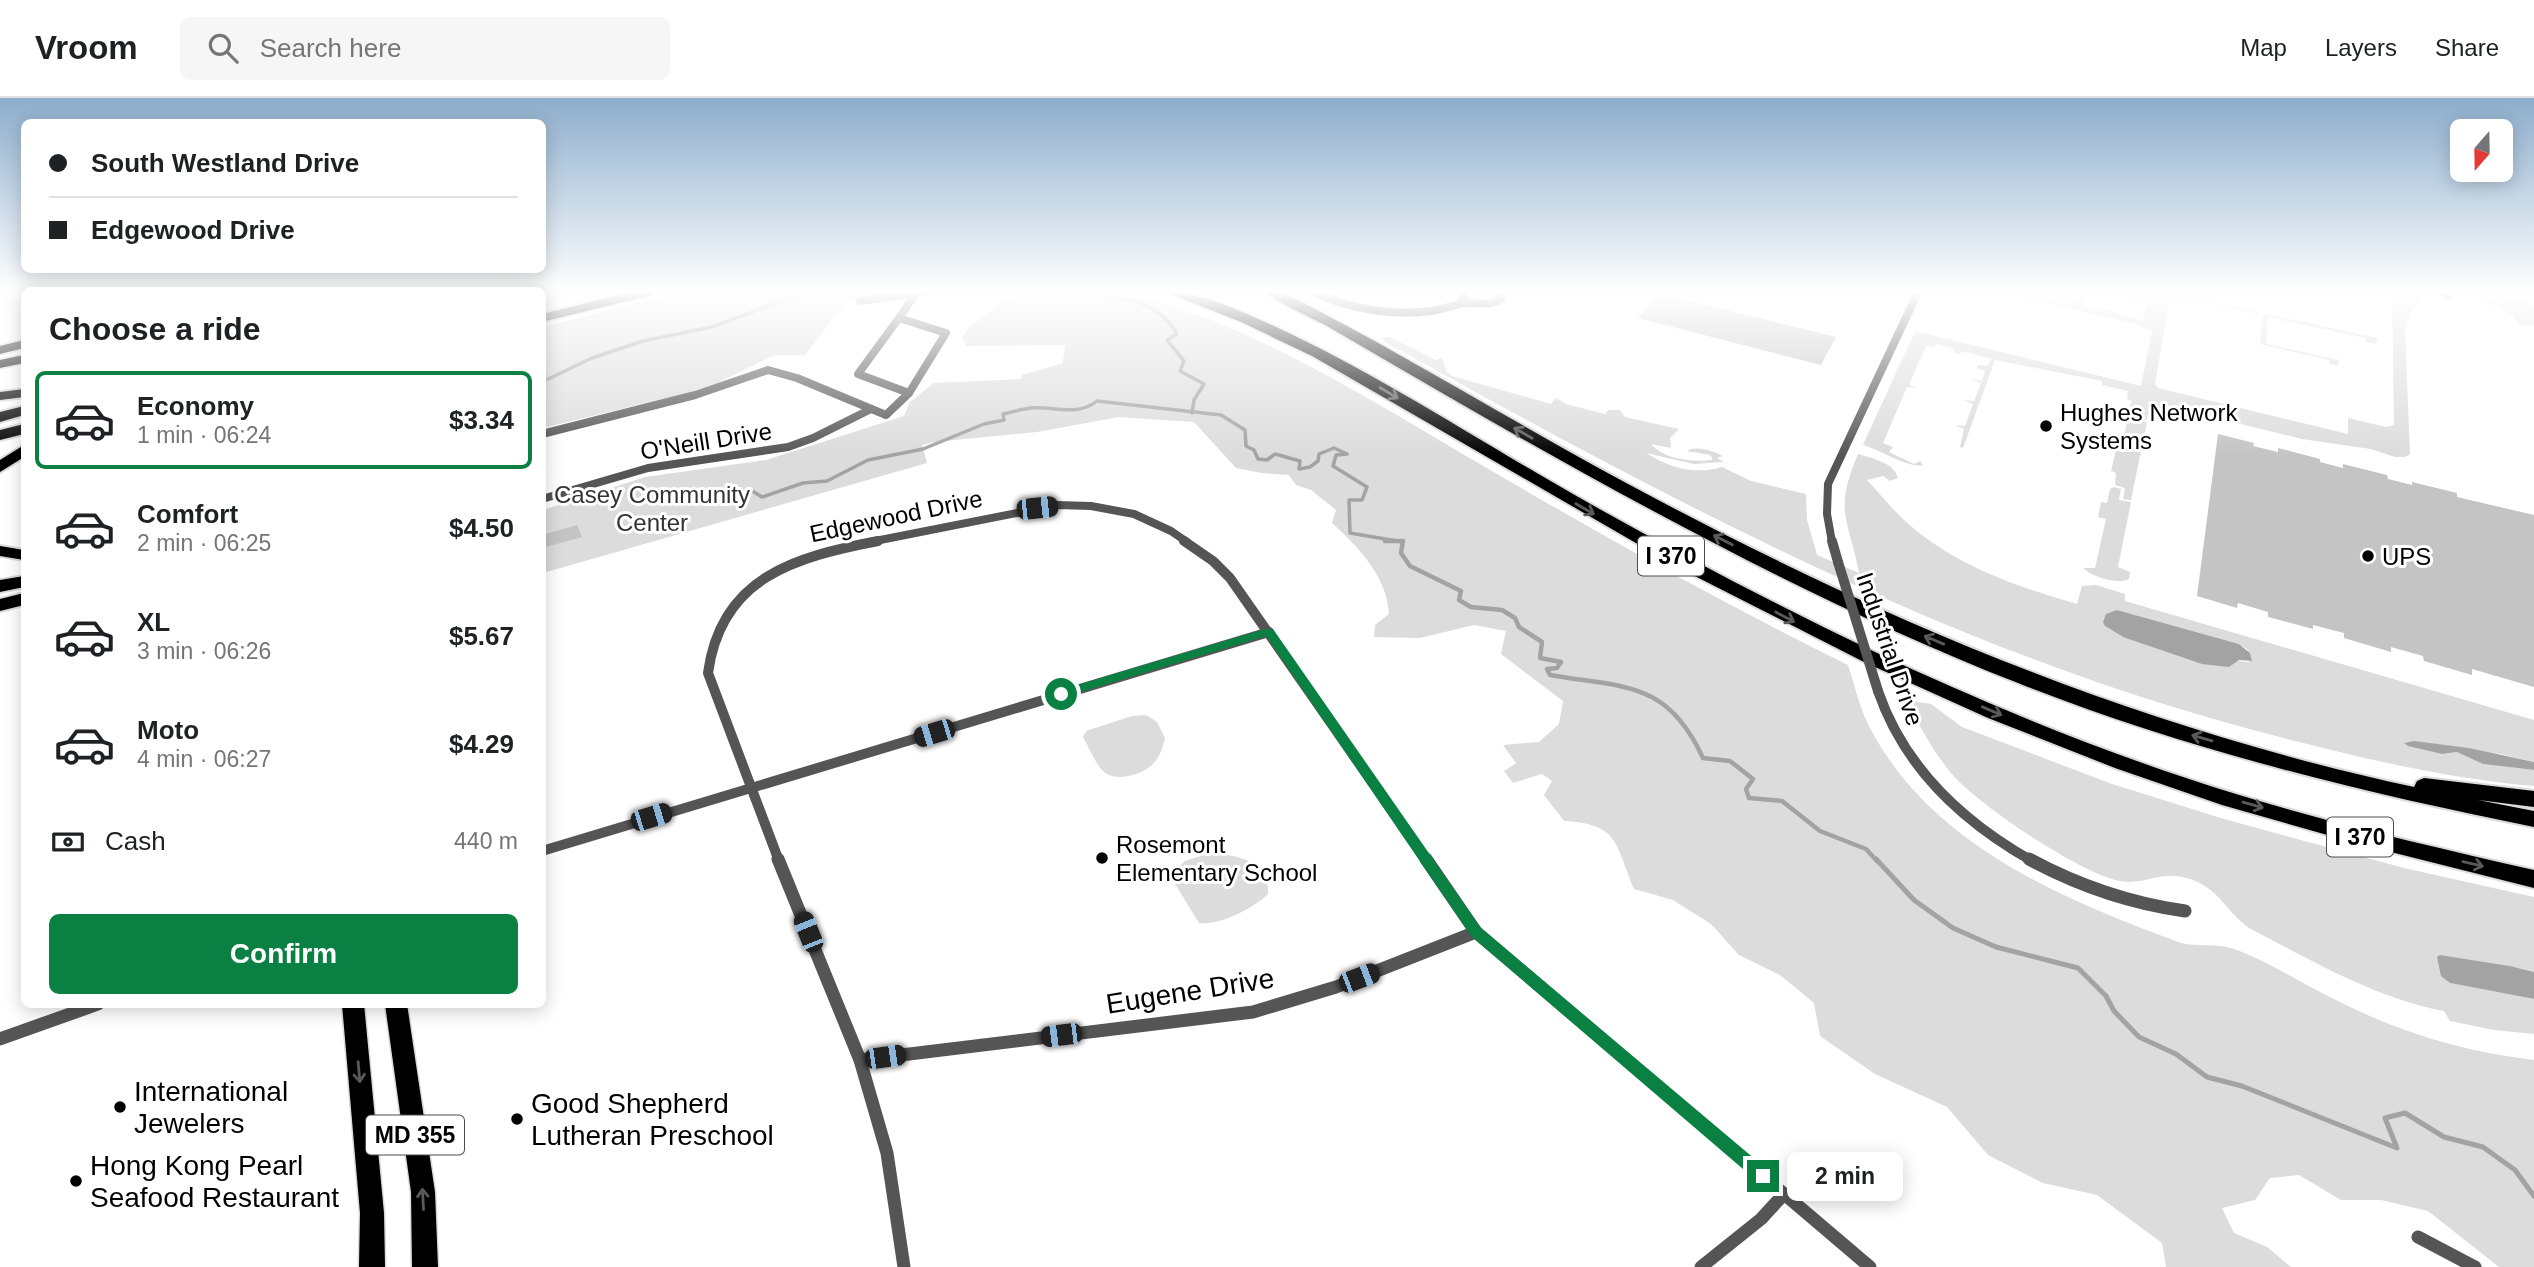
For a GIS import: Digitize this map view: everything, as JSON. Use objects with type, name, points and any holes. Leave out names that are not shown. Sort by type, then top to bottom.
[{"type":"highway","name":"I 370","points":[[1305,347],[1642,541],[1796,622],[1912,677],[2036,730],[2188,786],[2380,843],[2534,878]]},
{"type":"highway","name":"I 370","points":[[1369,347],[1690,524],[1822,590],[2026,679],[2172,730],[2449,803],[2534,819]]},
{"type":"highway","points":[[0,396],[21,393]]},
{"type":"highway","points":[[0,417],[21,412]]},
{"type":"highway","points":[[0,435],[21,430]]},
{"type":"highway","points":[[0,467],[21,452]]},
{"type":"highway","points":[[0,551],[21,554]]},
{"type":"highway","points":[[0,586],[21,582]]},
{"type":"highway","points":[[0,605],[21,600]]},
{"type":"highway","points":[[2338,775],[2534,799]]},
{"type":"highway","points":[[2338,775],[2534,809]]},
{"type":"main road","points":[[0,364],[21,360]]},
{"type":"main road","name":"MD 355","points":[[354,1008],[372,1213],[372,1267]]},
{"type":"main road","name":"MD 355","points":[[397,1008],[423,1192],[425,1267]]},
{"type":"street","points":[[878,347],[858,374],[910,393],[938,347]]},
{"type":"street","name":"Industrial Drive","points":[[1892,347],[1828,484],[1825,499],[1828,529],[1878,691],[1895,733],[1917,766],[1953,804],[1989,832],[2056,873],[2091,889],[2157,909],[2185,911]]},
{"type":"street","name":"O'Neill Drive","points":[[546,433],[695,395],[759,372],[775,370],[886,415],[910,393]]},
{"type":"street","name":"O'Neill Drive","points":[[546,498],[648,468],[788,447],[813,438],[871,409]]},
{"type":"street","name":"Edgewood Drive","points":[[904,1267],[887,1153],[860,1060],[749,787],[708,673],[712,644],[723,620],[746,592],[771,575],[816,553],[1037,508],[1091,506],[1118,510],[1161,526],[1213,561],[1230,578],[1269,632],[1476,932],[1870,1267]]},
{"type":"street","points":[[546,850],[1269,632]]},
{"type":"street","name":"Eugene Drive","points":[[860,1060],[1253,1012],[1336,987],[1476,932]]},
{"type":"street","points":[[0,1039],[87,1008]]},
{"type":"street","points":[[1701,1267],[1761,1219],[1784,1194]]},
{"type":"street","points":[[2418,1237],[2475,1267]]},
{"type":"green space","points":[[546,347],[812,347],[805,355],[775,355],[717,383],[546,427]]},
{"type":"green space","points":[[1065,347],[1270,347],[1352,389],[1662,568],[1848,665],[1867,723],[1897,771],[1929,806],[1965,837],[2005,864],[2092,908],[2181,943],[2234,949],[2363,1013],[2410,1032],[2484,1052],[2534,1060],[2534,1267],[2499,1267],[2428,1211],[2381,1200],[2341,1200],[2299,1175],[2270,1178],[2255,1200],[2222,1208],[2234,1233],[2267,1247],[2291,1267],[2166,1267],[2162,1243],[2097,1195],[2043,1183],[1988,1155],[1947,1107],[1875,1074],[1820,1036],[1814,1003],[1780,975],[1739,955],[1711,924],[1673,900],[1634,889],[1612,839],[1595,826],[1564,821],[1544,795],[1552,781],[1542,774],[1513,783],[1504,771],[1516,763],[1503,745],[1539,742],[1559,724],[1563,701],[1501,654],[1506,631],[1474,625],[1420,638],[1374,637],[1375,625],[1389,614],[1387,600],[1370,563],[1332,523],[1336,510],[1311,490],[1296,485],[1289,475],[1236,468],[1194,422],[1119,417],[1037,432],[922,445],[927,463],[546,572],[546,509],[645,477],[766,460],[904,416],[910,402],[934,383],[1021,379],[1022,375],[1063,363]]},
{"type":"green space","points":[[1393,347],[1409,347],[1435,360],[1442,358],[1447,372],[1452,376],[1551,404],[1556,398],[1566,404],[1605,414],[1608,410],[1620,410],[1625,417],[1679,429],[1670,438],[1671,448],[1651,444],[1671,457],[1696,461],[1712,460],[1711,455],[1687,451],[1705,449],[1723,456],[1717,458],[1724,462],[1694,464],[1646,453],[1683,469],[1722,467],[1751,481],[1806,494],[1807,520],[1817,555],[1859,573],[1845,515],[1846,490],[1858,454],[1876,460],[1892,468],[1898,478],[1890,481],[1883,476],[1867,480],[1906,522],[1949,554],[2012,583],[2077,604],[2082,586],[2096,585],[2125,594],[2125,601],[2534,720],[2534,762],[2500,754],[2405,744],[2442,754],[2458,752],[2483,764],[2534,770],[2534,786],[2444,774],[2295,741],[2173,707],[2054,667],[1939,622],[1826,572],[1714,518]],"holes":[[[2117,610],[2239,644],[2247,649],[2251,657],[2249,662],[2123,637],[2105,626],[2111,613]]]},
{"type":"green space","points":[[1908,347],[1926,347],[1909,385],[1917,388],[1907,387],[1883,443],[1893,447],[1889,452],[1914,464],[1920,461],[1923,465],[1917,465],[1902,461],[1863,445]]},
{"type":"green space","points":[[1947,347],[1979,347],[2141,386],[2149,347],[2161,347],[2155,384],[2158,388],[2348,434],[2348,418],[2386,427],[2394,425],[2393,347],[2406,347],[2410,454],[2395,457],[2371,449],[2302,439],[2163,405],[2160,416],[2148,414],[2147,420],[2126,415],[2132,401],[2127,399],[2128,391],[2102,385],[2102,381],[1995,360],[1963,448],[1960,447],[1964,429],[1955,425],[1965,426],[1973,404],[1964,400],[1974,401],[1981,383],[1972,379],[1982,381],[1985,371],[1977,368],[1977,365],[1987,366],[1992,359],[1963,351],[1960,354],[1955,353],[1953,348]]},
{"type":"green space","points":[[2271,347],[2339,360],[2338,366],[2330,364],[2329,360]]},
{"type":"green space","points":[[2128,417],[2147,422],[2131,500],[2123,499],[2125,488],[2115,485],[2116,473],[2111,471],[2118,442],[2123,442]]},
{"type":"green space","points":[[2110,489],[2121,489],[2119,500],[2131,502],[2118,567],[2130,572],[2129,579],[2124,581],[2099,577],[2083,568],[2095,568],[2106,519],[2098,517],[2101,502],[2107,503]]},
{"type":"green space","points":[[1907,700],[1931,704],[1962,727],[2112,784],[2224,819],[2404,868],[2534,897],[2534,972],[2440,955],[2450,983],[2534,999],[2534,1034],[2494,1030],[2450,1021],[2444,1011],[2393,997],[2344,977],[2249,928],[2210,890],[2193,880],[2163,876],[2130,882],[2120,881],[2081,866],[2031,836],[1964,787],[1938,756]]},
{"type":"green space","points":[[1146,715],[1157,722],[1165,738],[1156,760],[1143,771],[1129,776],[1108,775],[1083,737],[1086,731],[1132,716]]},
{"type":"green space","points":[[1210,853],[1230,855],[1250,862],[1263,874],[1268,894],[1236,915],[1216,922],[1199,923],[1175,884],[1174,871],[1185,861]]},
{"type":"shaded area","points":[[2117,610],[2239,644],[2250,653],[2252,661],[2239,660],[2229,667],[2202,664],[2123,637],[2103,622],[2106,614]]},
{"type":"shaded area","points":[[2414,741],[2469,748],[2534,762],[2534,770],[2483,764],[2457,752],[2442,754],[2404,743]]},
{"type":"shaded area","points":[[2440,955],[2534,972],[2534,999],[2450,983],[2441,976],[2437,957]]},
{"type":"building","points":[[1749,347],[1831,347],[1821,365]]},
{"type":"building","name":"UPS","points":[[2218,434],[2254,443],[2253,446],[2278,452],[2278,448],[2320,459],[2320,462],[2343,468],[2343,464],[2387,475],[2388,479],[2457,493],[2457,497],[2534,515],[2534,687],[2472,669],[2472,675],[2424,661],[2423,656],[2391,647],[2391,652],[2344,638],[2344,633],[2313,625],[2313,629],[2268,617],[2268,612],[2238,603],[2237,608],[2197,596]]},
{"type":"building","name":"Casey Community Center","points":[[577,525],[582,537],[546,547],[546,534]]},
{"type":"waterway","points":[[546,380],[592,358],[626,347]]},
{"type":"waterway","points":[[1172,347],[1184,361],[1180,371],[1204,384],[1194,400],[1192,412]]},
{"type":"waterway","points":[[749,489],[762,497],[803,483],[827,481],[868,460],[923,449],[984,424],[1004,420],[1003,414],[1031,408],[1073,410],[1097,401],[1192,412]]},
{"type":"waterway","points":[[1192,412],[1221,415],[1245,430],[1246,446],[1254,450],[1258,459],[1267,460],[1275,454],[1300,461],[1299,469],[1310,467],[1318,461],[1319,454],[1334,448],[1347,454],[1336,455],[1333,466],[1367,487],[1362,500],[1349,500],[1350,533],[1397,541]]},
{"type":"waterway","points":[[1385,541],[1397,541]]},
{"type":"waterway","points":[[1397,541],[1403,542]]},
{"type":"waterway","points":[[1397,541],[1403,542]]},
{"type":"waterway","points":[[1403,542],[1401,553],[1410,566],[1461,591],[1459,600],[1471,607],[1502,610],[1515,618],[1519,627],[1542,642],[1540,658],[1561,662],[1557,668],[1547,669],[1550,675],[1621,686],[1658,701],[1674,714],[1703,758],[1730,761],[1753,779],[1746,789],[1749,798],[1782,801],[1820,831],[1866,849],[1877,861]]},
{"type":"waterway","points":[[1876,859],[1914,900],[1953,928],[1996,947],[2078,968],[2106,996],[2114,1011],[2139,1037],[2176,1054],[2207,1077],[2242,1086],[2397,1148],[2385,1118],[2405,1113],[2444,1137],[2483,1147],[2515,1170],[2534,1196]]},
{"type":"place","name":"Hughes Network Systems","points":[[2046,426]]},
{"type":"place","name":"UPS","points":[[2368,556]]},
{"type":"place","name":"Rosemont Elementary School","points":[[1102,858]]},
{"type":"place","name":"International Jewelers","points":[[120,1107]]},
{"type":"place","name":"Good Shepherd Lutheran Preschool","points":[[517,1119]]},
{"type":"place","name":"Hong Kong Pearl Seafood Restaurant","points":[[76,1181]]},
{"type":"route","points":[[1061,694],[1269,632],[1476,932],[1763,1176]]}]
